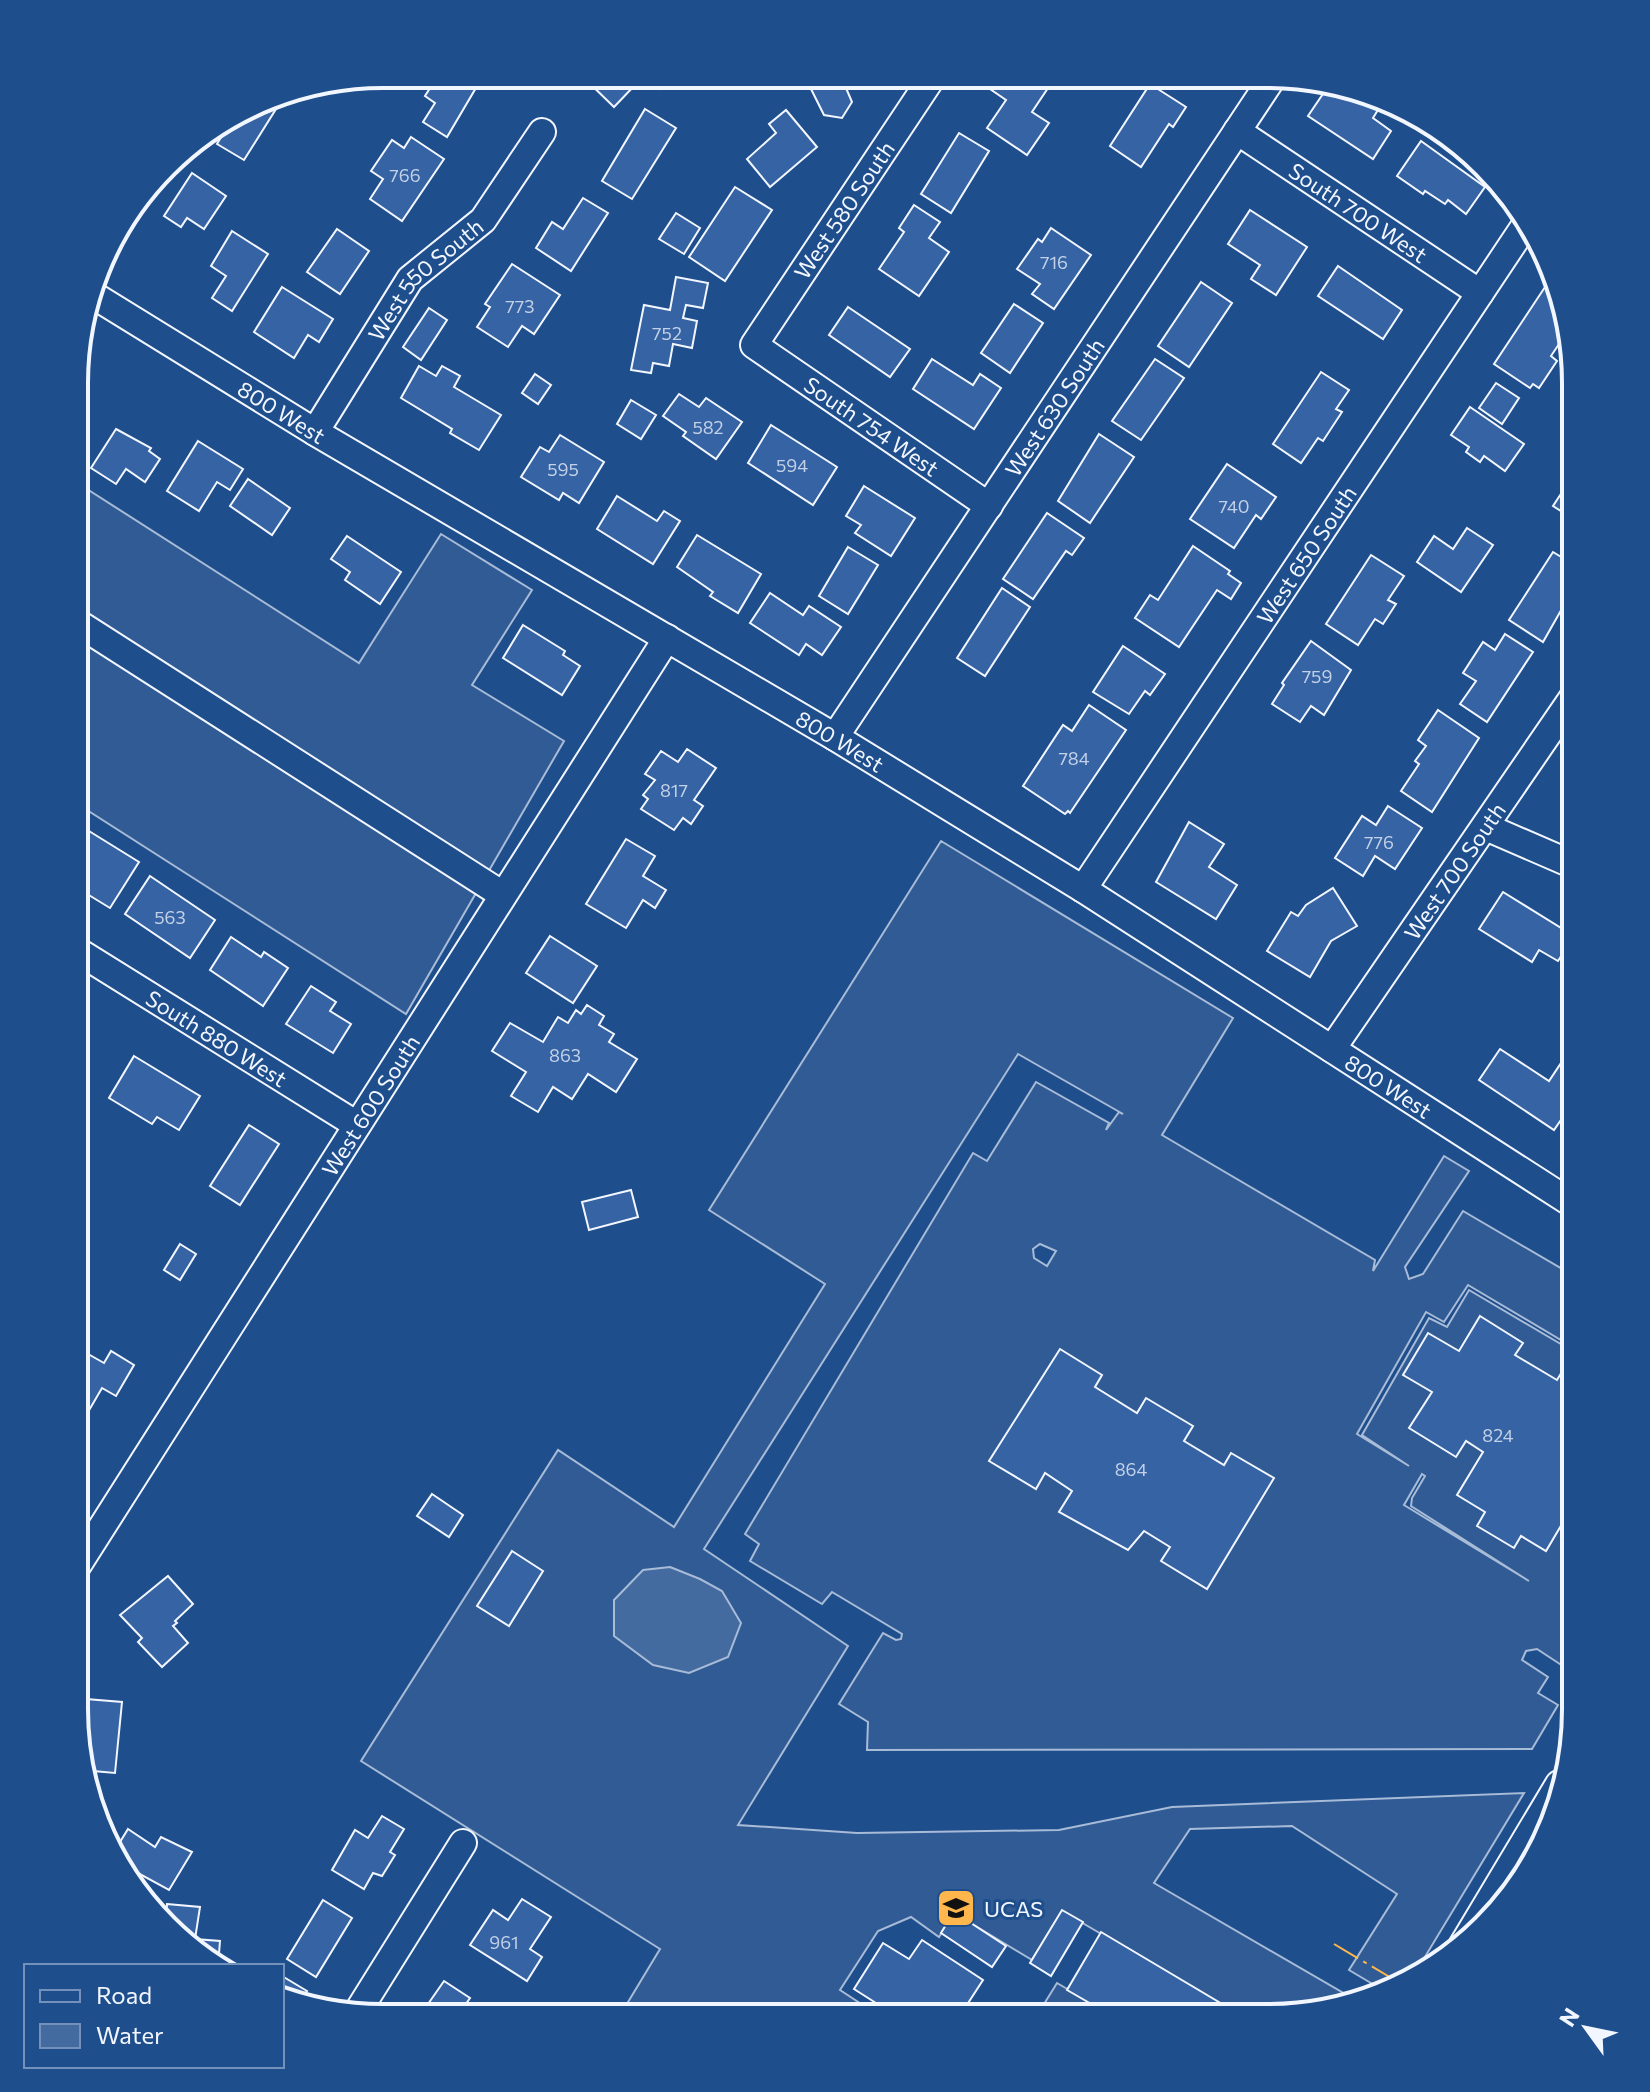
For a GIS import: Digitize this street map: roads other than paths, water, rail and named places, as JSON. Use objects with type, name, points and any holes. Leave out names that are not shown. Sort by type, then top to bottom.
[{"type":"street","name":"West 580 South","points":[[754,345],[925,88]]},
{"type":"street","name":"West 630 South","points":[[835,737],[1266,88]]},
{"type":"street","name":"South 700 West","points":[[1237,131],[1480,293]]},
{"type":"street","name":"West 550 South","points":[[315,432],[410,279],[483,220],[542,132]]},
{"type":"street","name":"West 650 South","points":[[1083,889],[1521,232]]},
{"type":"street","name":"800 West","points":[[100,300],[315,432],[835,737],[1083,889],[1562,1197]]},
{"type":"street","name":"South 754 West","points":[[754,345],[989,506]]},
{"type":"street","points":[[88,630],[503,895]]},
{"type":"street","name":"West 600 South","points":[[88,1549],[667,638]]},
{"type":"street","name":"West 700 South","points":[[1332,1049],[1562,714]]},
{"type":"street","points":[[1486,827],[1562,860]]},
{"type":"street","name":"South 880 West","points":[[88,957],[357,1125]]},
{"type":"street","points":[[1483,1910],[1545,1808]]},
{"type":"street","points":[[363,2003],[463,1843]]},
{"type":"water","points":[[670,1567],[722,1591],[741,1623],[728,1657],[689,1673],[653,1665],[614,1636],[614,1600],[643,1570]]},
{"type":"place","name":"UCAS","points":[[956,1908]]}]
